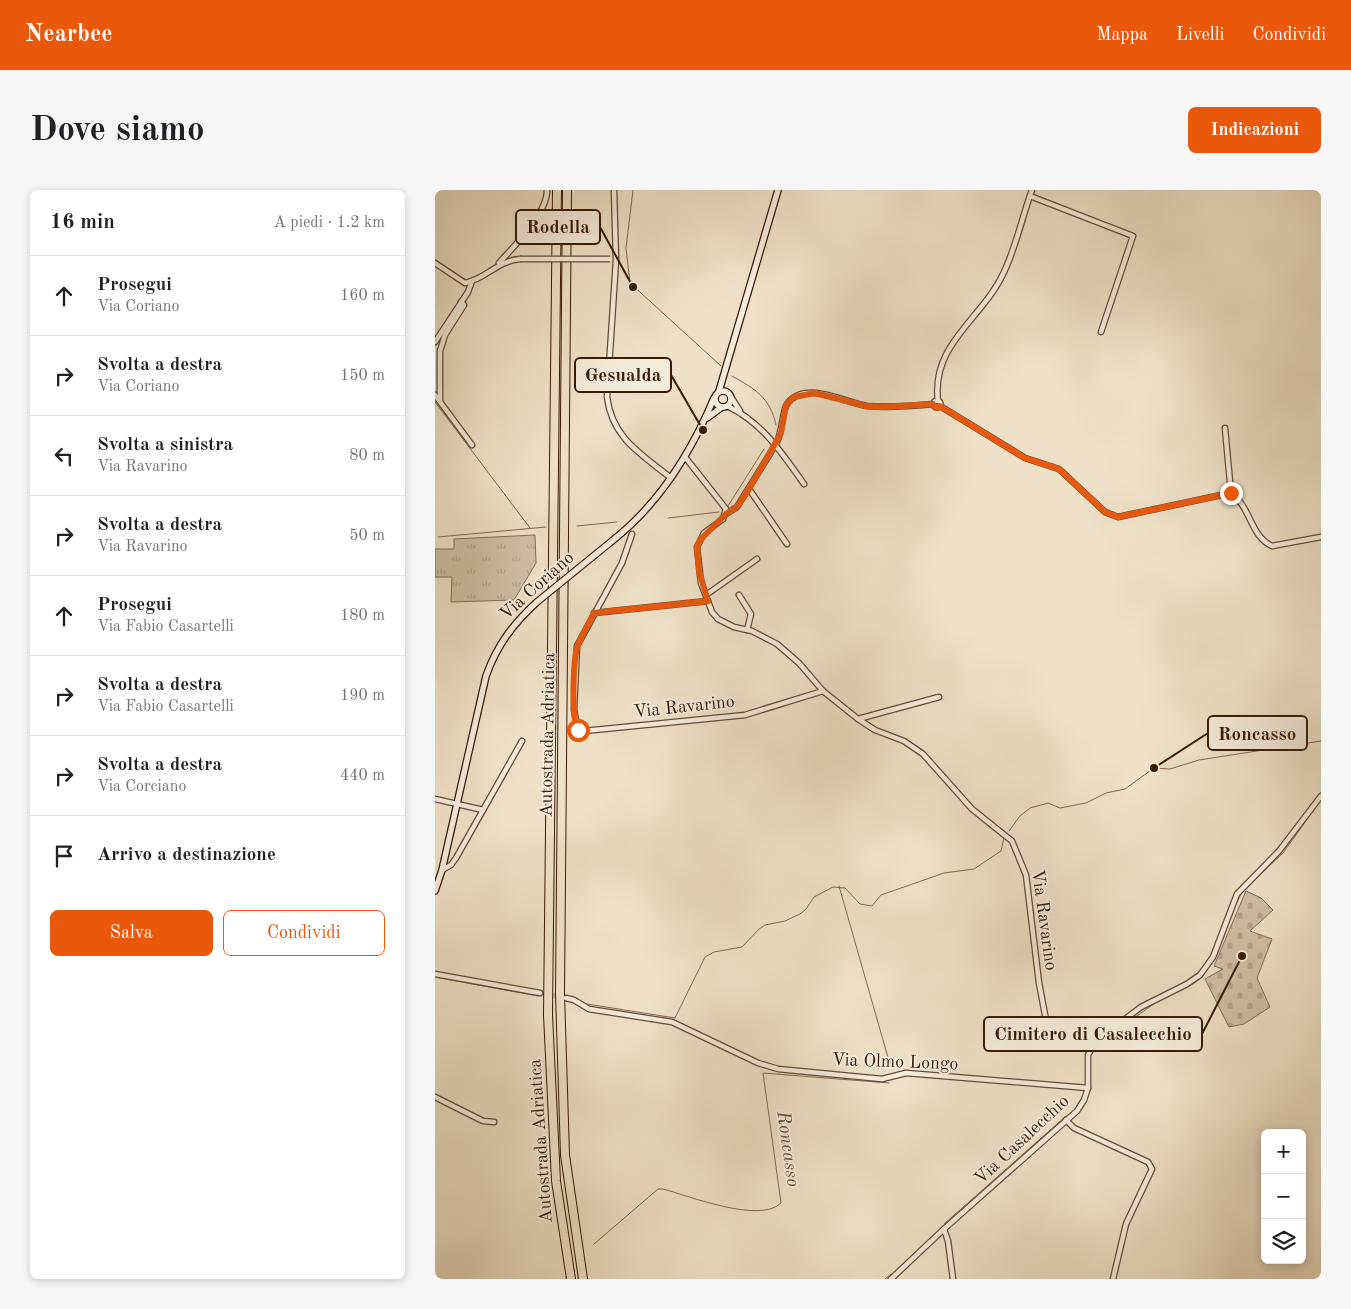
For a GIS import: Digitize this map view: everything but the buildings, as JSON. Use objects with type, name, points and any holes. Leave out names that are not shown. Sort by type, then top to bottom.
[{"type":"highway","name":"Autostrada Adriatica","points":[[557,190],[548,1014],[556,1181],[571,1279]]},
{"type":"highway","name":"Autostrada Adriatica","points":[[567,190],[560,994],[565,1155],[583,1279]]},
{"type":"main road","points":[[730,395],[719,391],[778,190]]},
{"type":"main road","points":[[714,398],[717,405],[724,407],[730,395],[723,376]]},
{"type":"main road","name":"Via Coriano","points":[[435,891],[442,870],[486,676],[495,652],[508,632],[537,602],[612,542],[647,510],[685,457],[719,391]]},
{"type":"main road","name":"Via Coriano","points":[[705,419],[724,407]]},
{"type":"street","points":[[499,264],[531,225],[543,206],[547,190]]},
{"type":"street","points":[[614,190],[616,260],[607,397],[609,413],[623,438],[671,478]]},
{"type":"street","points":[[937,404],[944,356],[955,336],[993,293],[1004,273],[1032,190]]},
{"type":"street","points":[[1030,196],[1133,236],[1101,332]]},
{"type":"street","points":[[435,263],[465,283],[472,281],[499,264],[520,258],[616,260]]},
{"type":"street","points":[[435,342],[472,281]]},
{"type":"street","points":[[440,402],[440,351],[445,335],[464,305],[461,302]]},
{"type":"street","points":[[685,457],[722,503],[726,514],[737,507],[776,444],[781,433],[786,405],[794,397],[815,393],[866,406],[937,404],[1025,458],[1059,469],[1105,512],[1118,517],[1231,493]]},
{"type":"street","points":[[435,394],[472,445]]},
{"type":"street","points":[[730,395],[741,412],[776,444],[803,484]]},
{"type":"street","points":[[724,407],[741,412]]},
{"type":"street","points":[[1225,428],[1231,493],[1247,513],[1259,539],[1273,546],[1321,537]]},
{"type":"street","points":[[749,489],[787,544]]},
{"type":"street","name":"Via Ravarino","points":[[726,514],[704,534],[697,547],[699,571],[712,612],[718,619],[777,644],[804,669],[823,691],[858,719],[875,730],[905,741],[923,754],[972,809],[1012,841],[1026,875],[1039,983],[1049,1041],[1054,1045],[1090,1049]]},
{"type":"street","points":[[594,613],[622,563],[632,534]]},
{"type":"street","points":[[706,595],[757,559]]},
{"type":"street","points":[[739,596],[751,614],[747,630]]},
{"type":"street","points":[[594,613],[708,601]]},
{"type":"street","name":"Via Ravarino","points":[[594,613],[577,646],[575,658],[575,726],[578,730],[584,731],[752,714],[823,691]]},
{"type":"street","points":[[858,719],[939,697]]},
{"type":"street","name":"Via Coriano","points":[[442,870],[451,865],[456,858],[522,741]]},
{"type":"street","points":[[1090,1049],[1096,1041],[1141,1007],[1187,984],[1199,975],[1213,957],[1237,894],[1279,851],[1321,796]]},
{"type":"street","points":[[435,799],[457,802],[483,810]]},
{"type":"street","points":[[435,974],[540,993]]},
{"type":"street","name":"Via Olmo Longo","points":[[565,998],[574,1000],[589,1009],[672,1022],[758,1063],[778,1070],[882,1079],[906,1073],[1088,1088]]},
{"type":"street","name":"Via Casalecchio","points":[[891,1279],[1066,1120],[1085,1100],[1088,1088],[1090,1049]]},
{"type":"street","points":[[435,1097],[483,1121],[494,1122]]},
{"type":"street","points":[[1066,1120],[1074,1128],[1148,1162],[1152,1169],[1126,1224],[1113,1279]]},
{"type":"street","points":[[944,1229],[948,1241],[953,1279]]},
{"type":"green space","points":[[535,535],[536,563],[514,600],[451,602],[452,577],[435,577],[435,549],[454,549],[454,539]]},
{"type":"green space","points":[[1246,891],[1261,898],[1273,910],[1250,931],[1272,939],[1257,978],[1270,1007],[1244,1024],[1229,1027],[1205,979],[1223,969],[1214,966]]},
{"type":"waterway","points":[[633,190],[626,248],[630,283],[721,366]]},
{"type":"waterway","points":[[732,376],[748,385],[766,401],[776,425]]},
{"type":"waterway","points":[[435,402],[530,528]]},
{"type":"waterway","points":[[728,506],[764,449]]},
{"type":"waterway","points":[[668,518],[719,512]]},
{"type":"waterway","points":[[577,526],[617,522]]},
{"type":"waterway","points":[[438,537],[546,527]]},
{"type":"waterway","name":"Roncasso","points":[[1009,831],[1020,816],[1030,808],[1048,803],[1060,808],[1086,803],[1106,793],[1125,789],[1154,768],[1170,769],[1199,760],[1321,741]]},
{"type":"waterway","name":"Roncasso","points":[[1233,910],[1242,892],[1283,853],[1321,800]]},
{"type":"waterway","name":"Roncasso","points":[[587,1004],[675,1018],[705,957],[714,952],[742,947],[765,925],[785,921],[800,914],[814,897],[833,887],[845,888],[860,904],[872,906],[881,895],[944,873],[974,869],[1001,851],[1004,838]]},
{"type":"waterway","name":"Roncasso","points":[[839,886],[891,1068]]},
{"type":"waterway","name":"Roncasso","points":[[435,977],[538,996]]},
{"type":"waterway","name":"Roncasso","points":[[1172,994],[1196,982]]},
{"type":"waterway","name":"Roncasso","points":[[1103,1040],[1155,1003]]},
{"type":"waterway","name":"Roncasso","points":[[594,1244],[658,1189],[741,1210],[757,1211],[771,1209],[781,1203],[763,1073],[889,1083]]},
{"type":"waterway","name":"Roncasso","points":[[944,1224],[1066,1116]]},
{"type":"waterway","name":"Roncasso","points":[[885,1279],[891,1274]]},
{"type":"tunnel","points":[[540,993],[561,997]]},
{"type":"place","name":"Rodella","points":[[633,287]]},
{"type":"place","name":"Gesualda","points":[[703,430]]},
{"type":"place","name":"Roncasso","points":[[1154,768]]},
{"type":"place","name":"Cimitero di Casalecchio","points":[[1242,956]]},
{"type":"route","points":[[578,730],[575,726],[574,710],[575,658],[577,646],[594,613],[708,601],[701,583],[697,558],[697,547],[700,540],[726,514],[737,507],[776,444],[781,433],[786,405],[794,397],[802,394],[828,395],[866,406],[883,407],[933,404],[936,408],[940,406],[997,443],[1025,458],[1059,469],[1105,512],[1118,517],[1231,493]]}]
